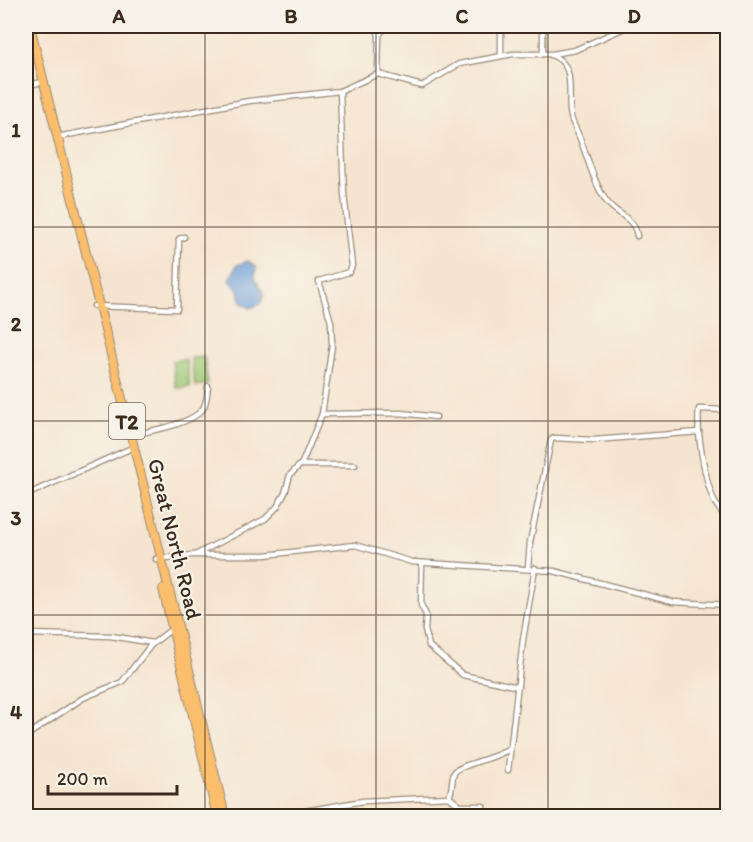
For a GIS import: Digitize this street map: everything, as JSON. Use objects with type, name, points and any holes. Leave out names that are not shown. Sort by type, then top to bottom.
[{"type":"highway","name":"Great North Road","points":[[28,26],[158,559],[225,816]]},
{"type":"highway","name":"Great North Road","points":[[175,627],[217,816]]},
{"type":"street","points":[[376,26],[379,35],[378,74]]},
{"type":"street","points":[[379,35],[386,26]]},
{"type":"street","points":[[501,26],[501,56]]},
{"type":"street","points":[[543,26],[546,54]]},
{"type":"street","points":[[56,138],[249,101],[340,91],[378,74],[419,86],[459,64],[501,56],[546,54],[579,48],[629,26]]},
{"type":"street","points":[[546,54],[562,61],[568,69],[570,117],[605,200],[630,220],[638,236]]},
{"type":"street","points":[[26,85],[42,82]]},
{"type":"street","points":[[193,555],[212,548],[269,516],[281,500],[290,476],[300,465],[322,414],[332,345],[331,322],[319,281],[349,272],[352,266],[344,185],[340,91]]},
{"type":"street","points":[[96,306],[177,309],[179,239],[184,237]]},
{"type":"street","points":[[128,435],[174,425],[197,414],[204,406],[208,386]]},
{"type":"street","points":[[728,410],[699,409],[699,432],[708,483],[715,502],[728,520]]},
{"type":"street","points":[[322,414],[401,413],[436,417]]},
{"type":"street","points":[[528,568],[530,542],[551,440],[554,438],[594,440],[699,432]]},
{"type":"street","points":[[26,495],[64,480],[80,469],[131,448]]},
{"type":"street","points":[[300,465],[355,465]]},
{"type":"street","points":[[158,559],[193,555],[266,555],[355,545],[403,560],[422,563],[535,568],[673,602],[728,605]]},
{"type":"street","points":[[422,563],[421,605],[426,615],[424,630],[429,646],[463,675],[518,687]]},
{"type":"street","points":[[508,771],[535,568]]},
{"type":"street","points":[[26,736],[83,698],[122,682],[153,643],[175,627]]},
{"type":"street","points":[[26,634],[111,636],[153,643]]},
{"type":"street","points":[[449,797],[454,772],[459,767],[493,758],[510,748]]},
{"type":"street","points":[[275,816],[363,801],[449,797],[460,806],[483,806],[483,816]]},
{"type":"green space","points":[[204,357],[208,384],[195,386],[191,358]]},
{"type":"green space","points":[[186,359],[190,387],[176,388],[172,361]]},
{"type":"water","points":[[247,261],[256,266],[255,278],[264,294],[261,303],[251,308],[242,303],[239,291],[230,280],[237,265]]}]
